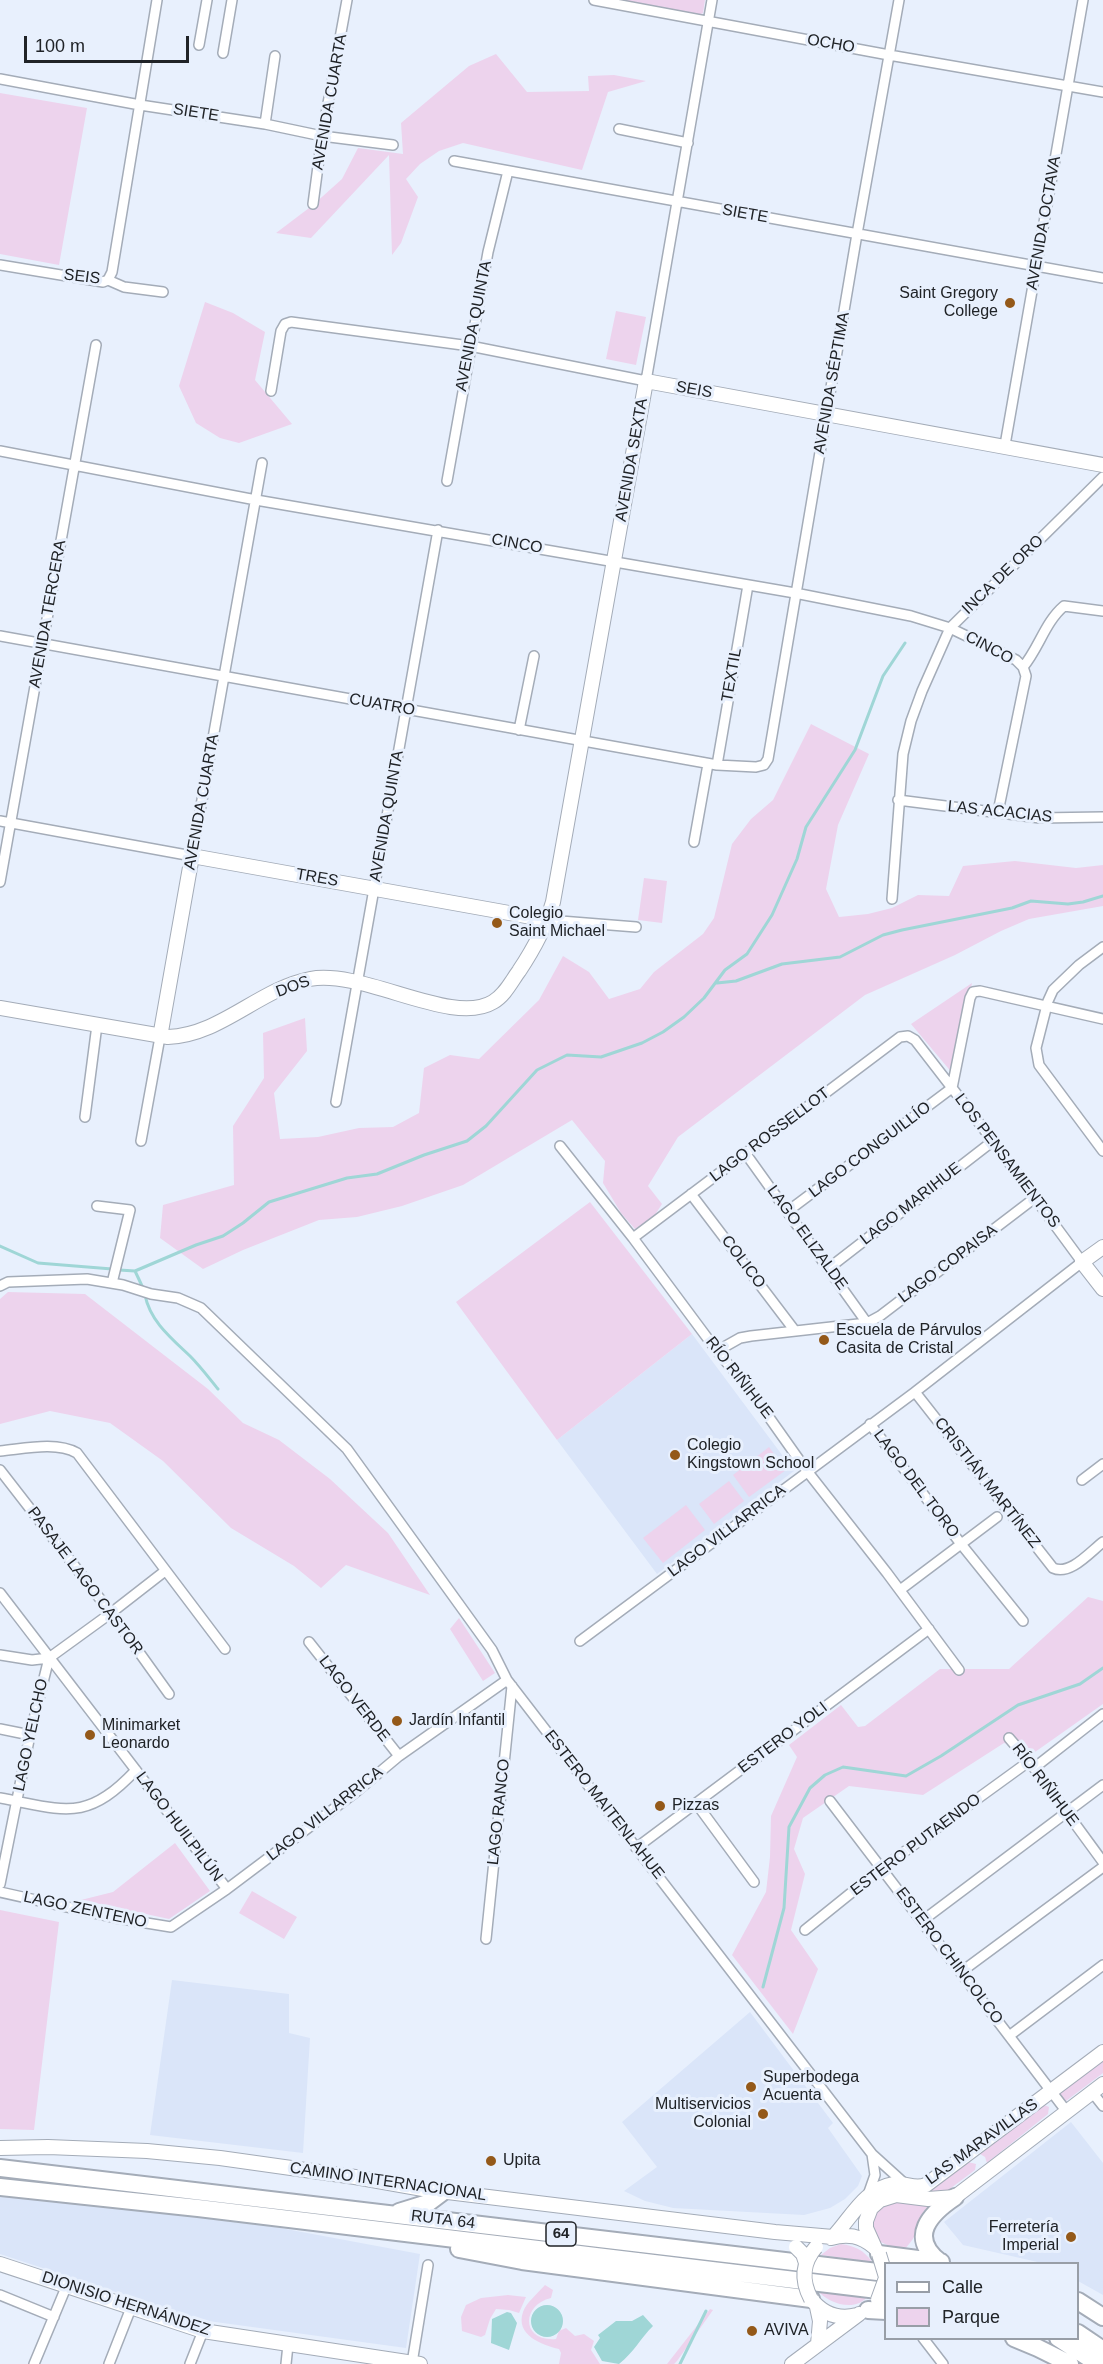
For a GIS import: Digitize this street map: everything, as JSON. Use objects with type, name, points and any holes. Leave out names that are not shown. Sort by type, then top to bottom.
[{"type":"highway","name":"RUTA 64","points":[[0,2168],[392,2214],[884,2276]]},
{"type":"highway","name":"RUTA 64","points":[[0,2187],[379,2229],[875,2305]]},
{"type":"highway","points":[[392,2214],[428,2203],[444,2191]]},
{"type":"highway","points":[[944,2262],[928,2248],[925,2231],[934,2212],[955,2197]]},
{"type":"highway","points":[[379,2229],[455,2248],[522,2261],[814,2303]]},
{"type":"highway","points":[[877,2251],[939,2262]]},
{"type":"highway","points":[[1079,2302],[1103,2317]]},
{"type":"highway","points":[[1079,2334],[1103,2350]]},
{"type":"highway","points":[[1019,2340],[1070,2364]]},
{"type":"highway","points":[[1061,2340],[1098,2364]]},
{"type":"street","points":[[108,280],[112,272],[157,0]]},
{"type":"street","points":[[199,45],[207,0]]},
{"type":"street","points":[[223,53],[232,0]]},
{"type":"street","name":"AVENIDA CUARTA","points":[[314,204],[322,136],[347,0]]},
{"type":"street","name":"OCHO","points":[[594,0],[1103,92]]},
{"type":"street","name":"AVENIDA SEXTA","points":[[548,920],[565,845],[712,0]]},
{"type":"street","name":"AVENIDA SÉPTIMA","points":[[764,765],[768,759],[899,0]]},
{"type":"street","name":"AVENIDA OCTAVA","points":[[1005,445],[1083,0]]},
{"type":"street","points":[[265,124],[275,56]]},
{"type":"street","name":"SIETE","points":[[0,80],[265,124],[322,136],[393,145]]},
{"type":"street","points":[[619,129],[688,143]]},
{"type":"street","name":"SIETE","points":[[454,161],[1103,278]]},
{"type":"street","name":"AVENIDA QUINTA","points":[[447,481],[488,252],[508,171]]},
{"type":"street","name":"SEIS","points":[[0,265],[103,282],[108,280],[124,287],[163,292]]},
{"type":"street","name":"SEIS","points":[[271,391],[281,332],[285,324],[291,322],[470,346],[646,381],[1005,445],[1103,465]]},
{"type":"street","name":"AVENIDA TERCERA","points":[[0,882],[96,345]]},
{"type":"street","name":"CINCO","points":[[0,451],[256,500],[795,593],[911,616],[950,628],[1016,660],[1023,667]]},
{"type":"street","name":"AVENIDA CUARTA","points":[[141,1141],[262,463]]},
{"type":"street","name":"INCA DE ORO","points":[[892,899],[903,754],[911,721],[950,628],[1103,477]]},
{"type":"street","name":"AVENIDA QUINTA","points":[[336,1102],[438,530]]},
{"type":"street","name":"TEXTIL","points":[[694,842],[748,585]]},
{"type":"street","points":[[998,813],[1026,676],[1023,667],[1055,614],[1064,606],[1103,611]]},
{"type":"street","name":"CUATRO","points":[[0,636],[712,764],[756,767],[764,765]]},
{"type":"street","points":[[519,730],[534,656]]},
{"type":"street","name":"LAS ACACIAS","points":[[898,800],[1040,818],[1103,817]]},
{"type":"street","name":"TRES","points":[[0,821],[548,920],[636,927]]},
{"type":"street","name":"DOS","points":[[0,1008],[160,1037],[184,1036],[205,1030],[282,988],[301,981],[324,977],[358,981],[441,1005],[470,1009],[484,1006],[505,992],[548,920]]},
{"type":"street","points":[[1103,947],[1058,983],[1047,1006],[1036,1048],[1036,1059],[1103,1151]]},
{"type":"street","points":[[952,1088],[969,998],[973,992],[980,991],[1103,1018]]},
{"type":"street","points":[[85,1117],[98,1025]]},
{"type":"street","name":"LOS PENSAMIENTOS","points":[[908,1036],[915,1040],[993,1141],[1103,1289]]},
{"type":"street","name":"LAGO ROSSELLOT","points":[[633,1238],[900,1037],[908,1036]]},
{"type":"street","name":"LAGO CONGUILLÍO","points":[[788,1211],[952,1088]]},
{"type":"street","name":"LAGO MARIHUE","points":[[829,1268],[993,1141]]},
{"type":"street","name":"RÍO RIÑIHUE","points":[[560,1146],[633,1238],[717,1351],[749,1389],[807,1472],[900,1590],[959,1670]]},
{"type":"street","name":"LAGO ELIZALDE","points":[[746,1154],[867,1323]]},
{"type":"street","name":"COLICO","points":[[691,1194],[795,1331]]},
{"type":"street","name":"LAGO COPAISA","points":[[717,1351],[740,1338],[867,1323],[880,1316],[1036,1197]]},
{"type":"street","points":[[97,1206],[130,1210],[112,1283]]},
{"type":"street","name":"LAGO VILLARRICA","points":[[580,1641],[915,1392],[1103,1247]]},
{"type":"street","name":"ESTERO MAITENLAHUE","points":[[0,1286],[8,1282],[87,1280],[112,1283],[151,1294],[178,1298],[201,1308],[347,1449],[492,1650],[509,1683],[872,2154],[904,2183]]},
{"type":"street","name":"CRISTIÁN MARTÍNEZ","points":[[915,1392],[1053,1568],[1062,1571],[1070,1568],[1103,1542]]},
{"type":"street","name":"LAGO DEL TORO","points":[[870,1424],[1023,1621]]},
{"type":"street","points":[[0,1451],[65,1448],[77,1453],[225,1649]]},
{"type":"street","points":[[1082,1480],[1103,1464]]},
{"type":"street","name":"PASAJE LAGO CASTOR","points":[[0,1470],[111,1613],[169,1694]]},
{"type":"street","points":[[900,1590],[997,1517]]},
{"type":"street","name":"LAGO YELCHO","points":[[0,1884],[3,1857],[18,1801],[30,1735],[49,1658],[165,1571]]},
{"type":"street","name":"LAGO HUILPILÚN","points":[[0,1593],[227,1889]]},
{"type":"street","name":"ESTERO YOLI","points":[[636,1848],[928,1629]]},
{"type":"street","name":"LAGO VERDE","points":[[309,1642],[399,1756]]},
{"type":"street","points":[[0,1655],[32,1660],[49,1658]]},
{"type":"street","name":"LAGO VILLARRICA","points":[[171,1927],[227,1889],[356,1792],[399,1756],[509,1683]]},
{"type":"street","name":"LAGO RANCO","points":[[486,1939],[509,1683]]},
{"type":"street","name":"ESTERO PUTAENDO","points":[[805,1930],[882,1868],[1024,1765],[1032,1765],[1103,1714]]},
{"type":"street","points":[[0,1729],[30,1735]]},
{"type":"street","name":"RÍO RIÑIHUE","points":[[1009,1738],[1032,1765],[1103,1862]]},
{"type":"street","points":[[0,1798],[58,1808],[84,1808],[108,1796],[136,1770]]},
{"type":"street","points":[[922,1921],[1068,1814],[1103,1785]]},
{"type":"street","name":"ESTERO CHINCOLCO","points":[[830,1801],[1067,2112]]},
{"type":"street","points":[[696,1803],[754,1882]]},
{"type":"street","points":[[961,1972],[1103,1867]]},
{"type":"street","name":"LAGO ZENTENO","points":[[0,1892],[116,1918],[171,1927]]},
{"type":"street","points":[[1009,2036],[1103,1965]]},
{"type":"street","name":"LAS MARAVILLAS","points":[[867,2195],[885,2187],[904,2183],[914,2188],[922,2187],[968,2155],[1103,2052]]},
{"type":"street","points":[[1098,2088],[1103,2106]]},
{"type":"street","name":"LAS MARAVILLAS","points":[[877,2251],[866,2228],[866,2221],[871,2208],[880,2200],[896,2195],[928,2199],[955,2197],[1098,2088]]},
{"type":"street","name":"CAMINO INTERNACIONAL","points":[[0,2148],[167,2153],[444,2191],[775,2232],[856,2236],[877,2251]]},
{"type":"street","points":[[818,2344],[820,2321],[804,2282],[806,2264],[816,2247],[833,2236],[867,2195],[875,2175],[872,2154]]},
{"type":"street","points":[[968,2155],[979,2161],[985,2174]]},
{"type":"street","name":"CAMINO INTERNACIONAL","points":[[775,2232],[803,2254],[806,2264]]},
{"type":"street","points":[[877,2251],[884,2273]]},
{"type":"street","name":"DIONISIO HERNÁNDEZ","points":[[0,2264],[202,2331],[370,2360],[416,2363]]},
{"type":"street","points":[[416,2363],[428,2265]]},
{"type":"street","points":[[792,2364],[875,2305],[884,2279]]},
{"type":"street","points":[[34,2364],[67,2285]]},
{"type":"street","points":[[0,2295],[54,2317]]},
{"type":"street","points":[[814,2303],[837,2317],[875,2305]]},
{"type":"street","points":[[109,2364],[131,2308]]},
{"type":"street","points":[[192,2363],[202,2331]]},
{"type":"street","points":[[926,2340],[943,2364]]},
{"type":"street","points":[[286,2364],[288,2345]]},
{"type":"shaded area","name":"Colegio Kingstown School","points":[[692,1334],[794,1471],[657,1574],[557,1440]]},
{"type":"shaded area","points":[[172,1980],[289,1994],[289,2033],[310,2038],[303,2153],[150,2135]]},
{"type":"shaded area","points":[[750,2012],[833,2123],[828,2128],[862,2176],[858,2186],[845,2199],[830,2208],[804,2215],[673,2208],[645,2201],[624,2191],[657,2167],[622,2122]]},
{"type":"shaded area","points":[[1071,2122],[1103,2163],[1103,2295],[1079,2282],[1079,2262],[1038,2262],[963,2245],[944,2222]]},
{"type":"shaded area","points":[[0,2193],[275,2227],[420,2254],[406,2348],[201,2320],[0,2254]]},
{"type":"shaded area","points":[[547,2305],[558,2310],[563,2321],[558,2332],[547,2337],[536,2332],[531,2321],[536,2310]]},
{"type":"shaded area","points":[[507,2312],[511,2313],[517,2323],[509,2350],[491,2343],[492,2319]]},
{"type":"shaded area","points":[[643,2315],[653,2326],[629,2355],[619,2364],[602,2361],[594,2347],[600,2338],[598,2335],[616,2321],[632,2321]]},
{"type":"green space","points":[[614,0],[705,0],[703,13],[699,15]]},
{"type":"green space","points":[[496,54],[527,92],[589,91],[588,76],[614,75],[646,81],[608,92],[582,170],[463,143],[439,151],[420,164],[406,179],[418,197],[401,243],[392,255],[389,155],[311,238],[276,233],[342,179],[358,148],[403,154],[401,123],[469,66]]},
{"type":"green space","points":[[0,93],[87,108],[59,265],[0,254]]},
{"type":"green space","points":[[205,302],[233,313],[265,332],[255,380],[292,424],[239,443],[220,438],[196,423],[179,386]]},
{"type":"green space","points":[[616,311],[646,317],[636,365],[606,359]]},
{"type":"green space","points":[[811,724],[869,754],[838,825],[826,889],[839,917],[868,914],[892,908],[918,895],[949,896],[963,866],[1015,861],[1076,868],[1103,865],[1103,906],[1029,919],[865,995],[678,1137],[648,1186],[662,1204],[653,1218],[635,1229],[621,1213],[603,1183],[605,1161],[572,1120],[463,1185],[402,1206],[357,1217],[319,1220],[243,1250],[203,1269],[160,1238],[163,1205],[234,1185],[233,1126],[264,1078],[263,1033],[305,1018],[307,1051],[274,1093],[280,1139],[318,1137],[359,1128],[393,1127],[419,1113],[424,1068],[450,1055],[479,1059],[539,1000],[563,956],[589,972],[609,999],[640,989],[654,972],[703,934],[714,918],[732,844],[751,819],[773,800]]},
{"type":"green space","points":[[644,878],[667,881],[662,923],[638,920]]},
{"type":"green space","points":[[972,983],[953,1074],[911,1024]]},
{"type":"green space","points":[[590,1202],[692,1334],[557,1440],[456,1302]]},
{"type":"green space","points":[[8,1292],[85,1294],[208,1389],[243,1423],[279,1440],[330,1479],[388,1533],[430,1595],[346,1565],[321,1588],[294,1566],[231,1528],[163,1461],[110,1423],[50,1411],[0,1424],[0,1299]]},
{"type":"green space","points":[[769,1447],[786,1470],[749,1497],[733,1475]]},
{"type":"green space","points":[[729,1481],[744,1501],[714,1524],[699,1504]]},
{"type":"green space","points":[[686,1505],[705,1530],[663,1563],[643,1538]]},
{"type":"green space","points":[[1088,1597],[1103,1601],[1103,1704],[1035,1752],[1004,1743],[923,1795],[849,1786],[803,1818],[794,1849],[805,1874],[791,1930],[818,1969],[793,2034],[732,1955],[766,1892],[771,1816],[797,1757],[789,1745],[841,1705],[858,1727],[865,1726],[940,1669],[1009,1669]]},
{"type":"green space","points":[[459,1618],[495,1673],[483,1681],[450,1629]]},
{"type":"green space","points":[[175,1843],[210,1891],[169,1919],[81,1900],[113,1892]]},
{"type":"green space","points":[[252,1891],[297,1917],[284,1939],[239,1913]]},
{"type":"green space","points":[[0,1910],[59,1922],[34,2130],[0,2129]]},
{"type":"green space","points":[[1103,2059],[1103,2073],[1066,2101],[1059,2093]]},
{"type":"green space","points":[[1044,2105],[1049,2107],[1048,2114],[987,2163],[985,2157],[980,2154]]},
{"type":"green space","points":[[968,2162],[976,2164],[975,2170],[947,2191],[926,2192]]},
{"type":"green space","points":[[885,2201],[934,2202],[922,2214],[914,2237],[905,2249],[879,2241],[871,2231],[872,2217]]},
{"type":"green space","points":[[841,2244],[859,2249],[872,2262],[821,2255]]},
{"type":"green space","points":[[545,2285],[553,2290],[551,2298],[534,2308],[529,2322],[531,2329],[536,2335],[545,2338],[556,2339],[559,2331],[566,2328],[575,2336],[584,2334],[594,2341],[591,2350],[600,2364],[559,2364],[561,2353],[559,2349],[538,2342],[526,2333],[522,2320],[523,2312]]},
{"type":"green space","points":[[817,2290],[869,2295],[864,2301],[850,2305],[828,2299]]},
{"type":"green space","points":[[508,2295],[526,2297],[519,2313],[496,2309],[485,2335],[481,2337],[462,2331],[461,2317],[466,2305],[481,2298]]},
{"type":"green space","points":[[710,2309],[713,2310],[677,2361],[674,2364],[667,2364]]},
{"type":"waterway","points":[[119,1270],[135,1271],[223,1236],[269,1202],[347,1178],[377,1174],[467,1141],[486,1126],[537,1070],[567,1055],[601,1057],[642,1043],[684,1017],[704,998],[725,970],[747,954],[772,915],[797,859],[806,827],[855,750],[883,676],[905,643]]},
{"type":"waterway","points":[[717,983],[736,981],[782,964],[840,957],[883,935],[902,930],[1012,908],[1031,901],[1068,904],[1103,896]]},
{"type":"waterway","points":[[0,1246],[38,1263],[112,1269]]},
{"type":"waterway","points":[[135,1271],[143,1288]]},
{"type":"waterway","points":[[145,1295],[156,1321],[194,1360],[218,1389]]},
{"type":"waterway","points":[[763,1987],[784,1908],[789,1827],[810,1788],[825,1775],[843,1767],[906,1776],[941,1756],[1018,1705],[1080,1684],[1103,1668]]},
{"type":"waterway","points":[[680,2364],[706,2311]]},
{"type":"place","name":"Saint Gregory College","points":[[1010,303]]},
{"type":"place","name":"Colegio Saint Michael","points":[[497,923]]},
{"type":"place","name":"Escuela de Párvulos Casita de Cristal","points":[[824,1340]]},
{"type":"place","name":"Colegio Kingstown School","points":[[675,1455]]},
{"type":"place","name":"Jardín Infantil","points":[[397,1721]]},
{"type":"place","name":"Minimarket Leonardo","points":[[90,1735]]},
{"type":"place","name":"Pizzas","points":[[660,1806]]},
{"type":"place","name":"Superbodega Acuenta","points":[[751,2087]]},
{"type":"place","name":"Multiservicios Colonial","points":[[763,2114]]},
{"type":"place","name":"Upita","points":[[491,2161]]},
{"type":"place","name":"Ferretería Imperial","points":[[1071,2237]]},
{"type":"place","name":"AVIVA","points":[[752,2331]]}]
